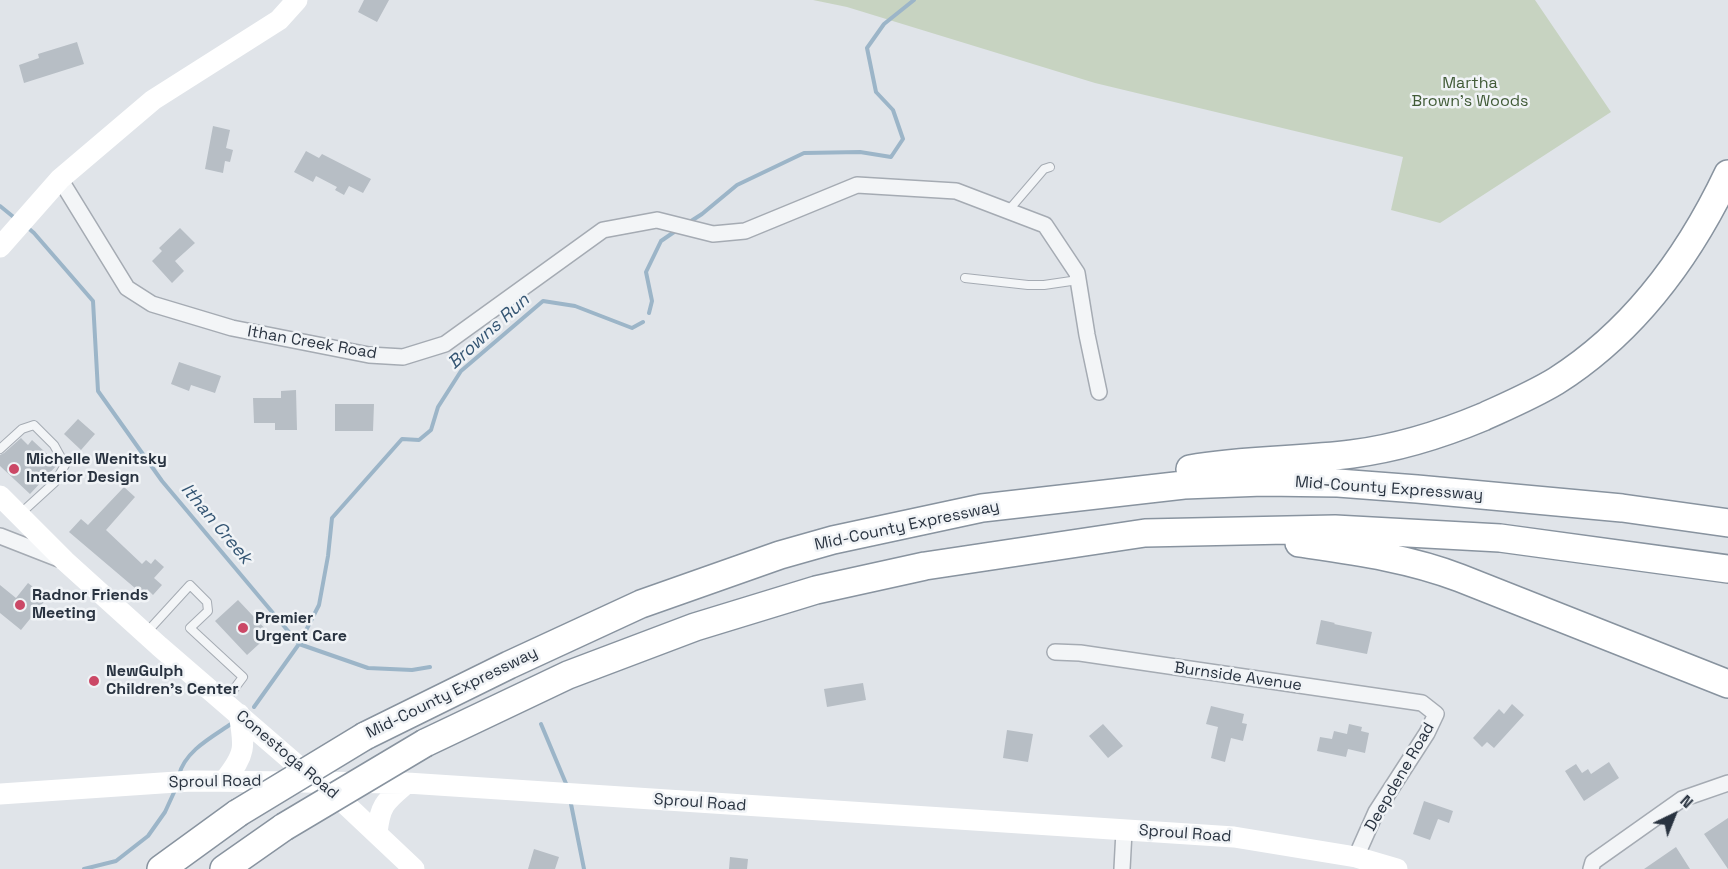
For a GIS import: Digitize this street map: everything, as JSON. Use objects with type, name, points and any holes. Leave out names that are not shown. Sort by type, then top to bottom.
[{"type":"highway","points":[[982,508],[1203,467],[1352,454],[1382,449],[1420,441],[1499,410],[1555,381],[1594,353],[1628,322],[1656,290],[1692,241],[1728,174]]},
{"type":"highway","name":"Mid-County Expressway","points":[[161,869],[238,813],[365,736],[519,660],[641,604],[780,555],[982,508],[1184,485],[1263,482],[1338,483],[1611,507],[1728,523]]},
{"type":"highway","name":"Mid-County Expressway","points":[[224,869],[284,827],[425,743],[568,675],[695,627],[816,590],[925,566],[1145,533],[1335,530],[1500,538],[1728,569]]},
{"type":"highway","points":[[1145,533],[1292,542],[1419,564],[1728,684]]},
{"type":"main road","points":[[6,240],[60,179],[153,99],[279,20],[297,0]]},
{"type":"main road","name":"Conestoga Road","points":[[0,496],[65,561],[316,781],[342,801],[414,869]]},
{"type":"main road","points":[[224,781],[241,759],[243,749],[243,736],[232,708]]},
{"type":"main road","name":"Sproul Road","points":[[0,794],[191,781],[407,783],[1234,837],[1356,857],[1397,869]]},
{"type":"main road","points":[[377,833],[382,806],[407,783]]},
{"type":"street","name":"Ithan Creek Road","points":[[60,179],[127,288],[152,304],[232,328],[369,356],[403,357],[445,345],[603,230],[657,220],[713,234],[745,231],[857,185],[956,191],[1045,225],[1077,273],[1099,392]]},
{"type":"street","points":[[0,536],[65,561]]},
{"type":"street","name":"Burnside Avenue","points":[[1054,652],[1080,653],[1422,703]]},
{"type":"street","name":"Deepdene Road","points":[[1356,857],[1376,812],[1427,733],[1436,714],[1422,703]]},
{"type":"street","points":[[1591,869],[1593,862],[1682,799],[1728,783]]},
{"type":"street","points":[[1122,869],[1124,831]]},
{"type":"lane","points":[[1008,211],[1044,169],[1050,166]]},
{"type":"lane","points":[[965,278],[1028,285],[1078,280]]},
{"type":"lane","points":[[0,448],[21,429],[34,425],[54,445],[65,465],[55,482],[19,515]]},
{"type":"lane","points":[[146,633],[190,585],[207,602],[208,611],[190,628],[243,677],[232,708]]},
{"type":"green space","name":"Martha Brown's Woods","points":[[813,0],[1535,0],[1611,112],[1440,223],[1391,210],[1403,157],[1095,83],[847,7]]},
{"type":"building","points":[[364,0],[389,0],[377,22],[358,12]]},
{"type":"building","points":[[77,42],[84,64],[24,83],[19,65],[39,58],[38,54]]},
{"type":"building","points":[[213,126],[230,130],[226,148],[233,150],[230,162],[225,161],[223,173],[205,169]]},
{"type":"building","points":[[306,151],[319,158],[322,154],[371,179],[363,193],[349,186],[344,195],[335,190],[337,187],[316,176],[313,182],[294,172]]},
{"type":"building","points":[[180,228],[195,243],[175,261],[184,271],[172,283],[152,261],[162,251],[159,248]]},
{"type":"building","points":[[179,362],[221,376],[215,393],[191,385],[189,391],[171,384]]},
{"type":"building","points":[[296,390],[297,430],[275,430],[275,423],[254,423],[253,398],[281,398],[281,391]]},
{"type":"building","points":[[335,404],[374,404],[373,431],[335,431]]},
{"type":"building","points":[[78,419],[95,434],[81,450],[64,434]]},
{"type":"building","points":[[21,438],[28,445],[32,440],[58,464],[30,494],[0,466],[0,455]]},
{"type":"building","points":[[124,487],[135,497],[106,530],[142,564],[146,560],[151,564],[155,559],[164,567],[154,578],[162,585],[153,595],[147,589],[142,594],[69,532],[81,519],[88,525]]},
{"type":"building","name":"Radnor Friends Meeting","points":[[28,583],[47,598],[21,630],[0,613],[0,585],[16,598]]},
{"type":"building","name":"Premier Urgent Care","points":[[238,600],[270,634],[247,655],[215,621]]},
{"type":"building","points":[[1321,620],[1372,632],[1367,654],[1316,644]]},
{"type":"building","points":[[863,683],[866,700],[827,707],[824,689]]},
{"type":"building","points":[[1512,704],[1524,715],[1494,748],[1487,742],[1482,747],[1473,738],[1499,709],[1504,714]]},
{"type":"building","points":[[1211,706],[1244,714],[1242,723],[1247,724],[1243,741],[1231,738],[1225,762],[1211,758],[1218,727],[1206,724]]},
{"type":"building","points":[[1103,724],[1123,746],[1108,758],[1089,736]]},
{"type":"building","points":[[1349,724],[1362,727],[1361,731],[1369,733],[1365,753],[1348,749],[1346,757],[1317,751],[1320,737],[1332,739],[1334,731],[1347,734]]},
{"type":"building","points":[[1007,730],[1033,734],[1028,762],[1003,758]]},
{"type":"building","points":[[1609,762],[1619,778],[1584,801],[1565,771],[1576,764],[1582,773],[1588,769],[1591,774]]},
{"type":"building","points":[[1424,801],[1453,811],[1449,823],[1438,819],[1430,840],[1413,834]]},
{"type":"building","points":[[1728,818],[1728,869],[1704,834]]},
{"type":"building","points":[[1676,847],[1690,869],[1644,869]]},
{"type":"building","points":[[534,849],[559,857],[555,869],[528,869]]},
{"type":"building","points":[[730,857],[748,859],[747,869],[729,869]]},
{"type":"waterway","name":"Browns Run","points":[[688,223],[737,185],[804,153],[860,152],[891,157],[903,139],[893,110],[876,92],[867,48],[884,24],[914,0]]},
{"type":"waterway","name":"Ithan Creek","points":[[0,206],[16,219]]},
{"type":"waterway","name":"Ithan Creek","points":[[27,227],[93,301],[98,391],[162,481],[299,644]]},
{"type":"waterway","name":"Browns Run","points":[[649,313],[652,301],[646,272],[661,241],[677,230]]},
{"type":"waterway","name":"Browns Run","points":[[254,707],[299,644],[319,605],[332,518],[402,439],[419,440],[431,430],[438,407],[461,371],[543,301],[575,306],[632,328],[643,322]]},
{"type":"waterway","points":[[299,644],[368,668],[412,670],[430,667]]},
{"type":"waterway","name":"Ithan Creek","points":[[179,775],[182,766],[193,752],[231,724]]},
{"type":"waterway","points":[[541,724],[567,786]]},
{"type":"waterway","name":"Ithan Creek","points":[[84,869],[116,861],[148,836],[165,812],[176,788]]},
{"type":"waterway","points":[[570,799],[584,869]]},
{"type":"place","name":"Michelle Wenitsky Interior Design","points":[[14,469]]},
{"type":"place","name":"Radnor Friends Meeting","points":[[20,605]]},
{"type":"place","name":"Premier Urgent Care","points":[[243,628]]},
{"type":"place","name":"NewGulph Children's Center","points":[[94,681]]}]
